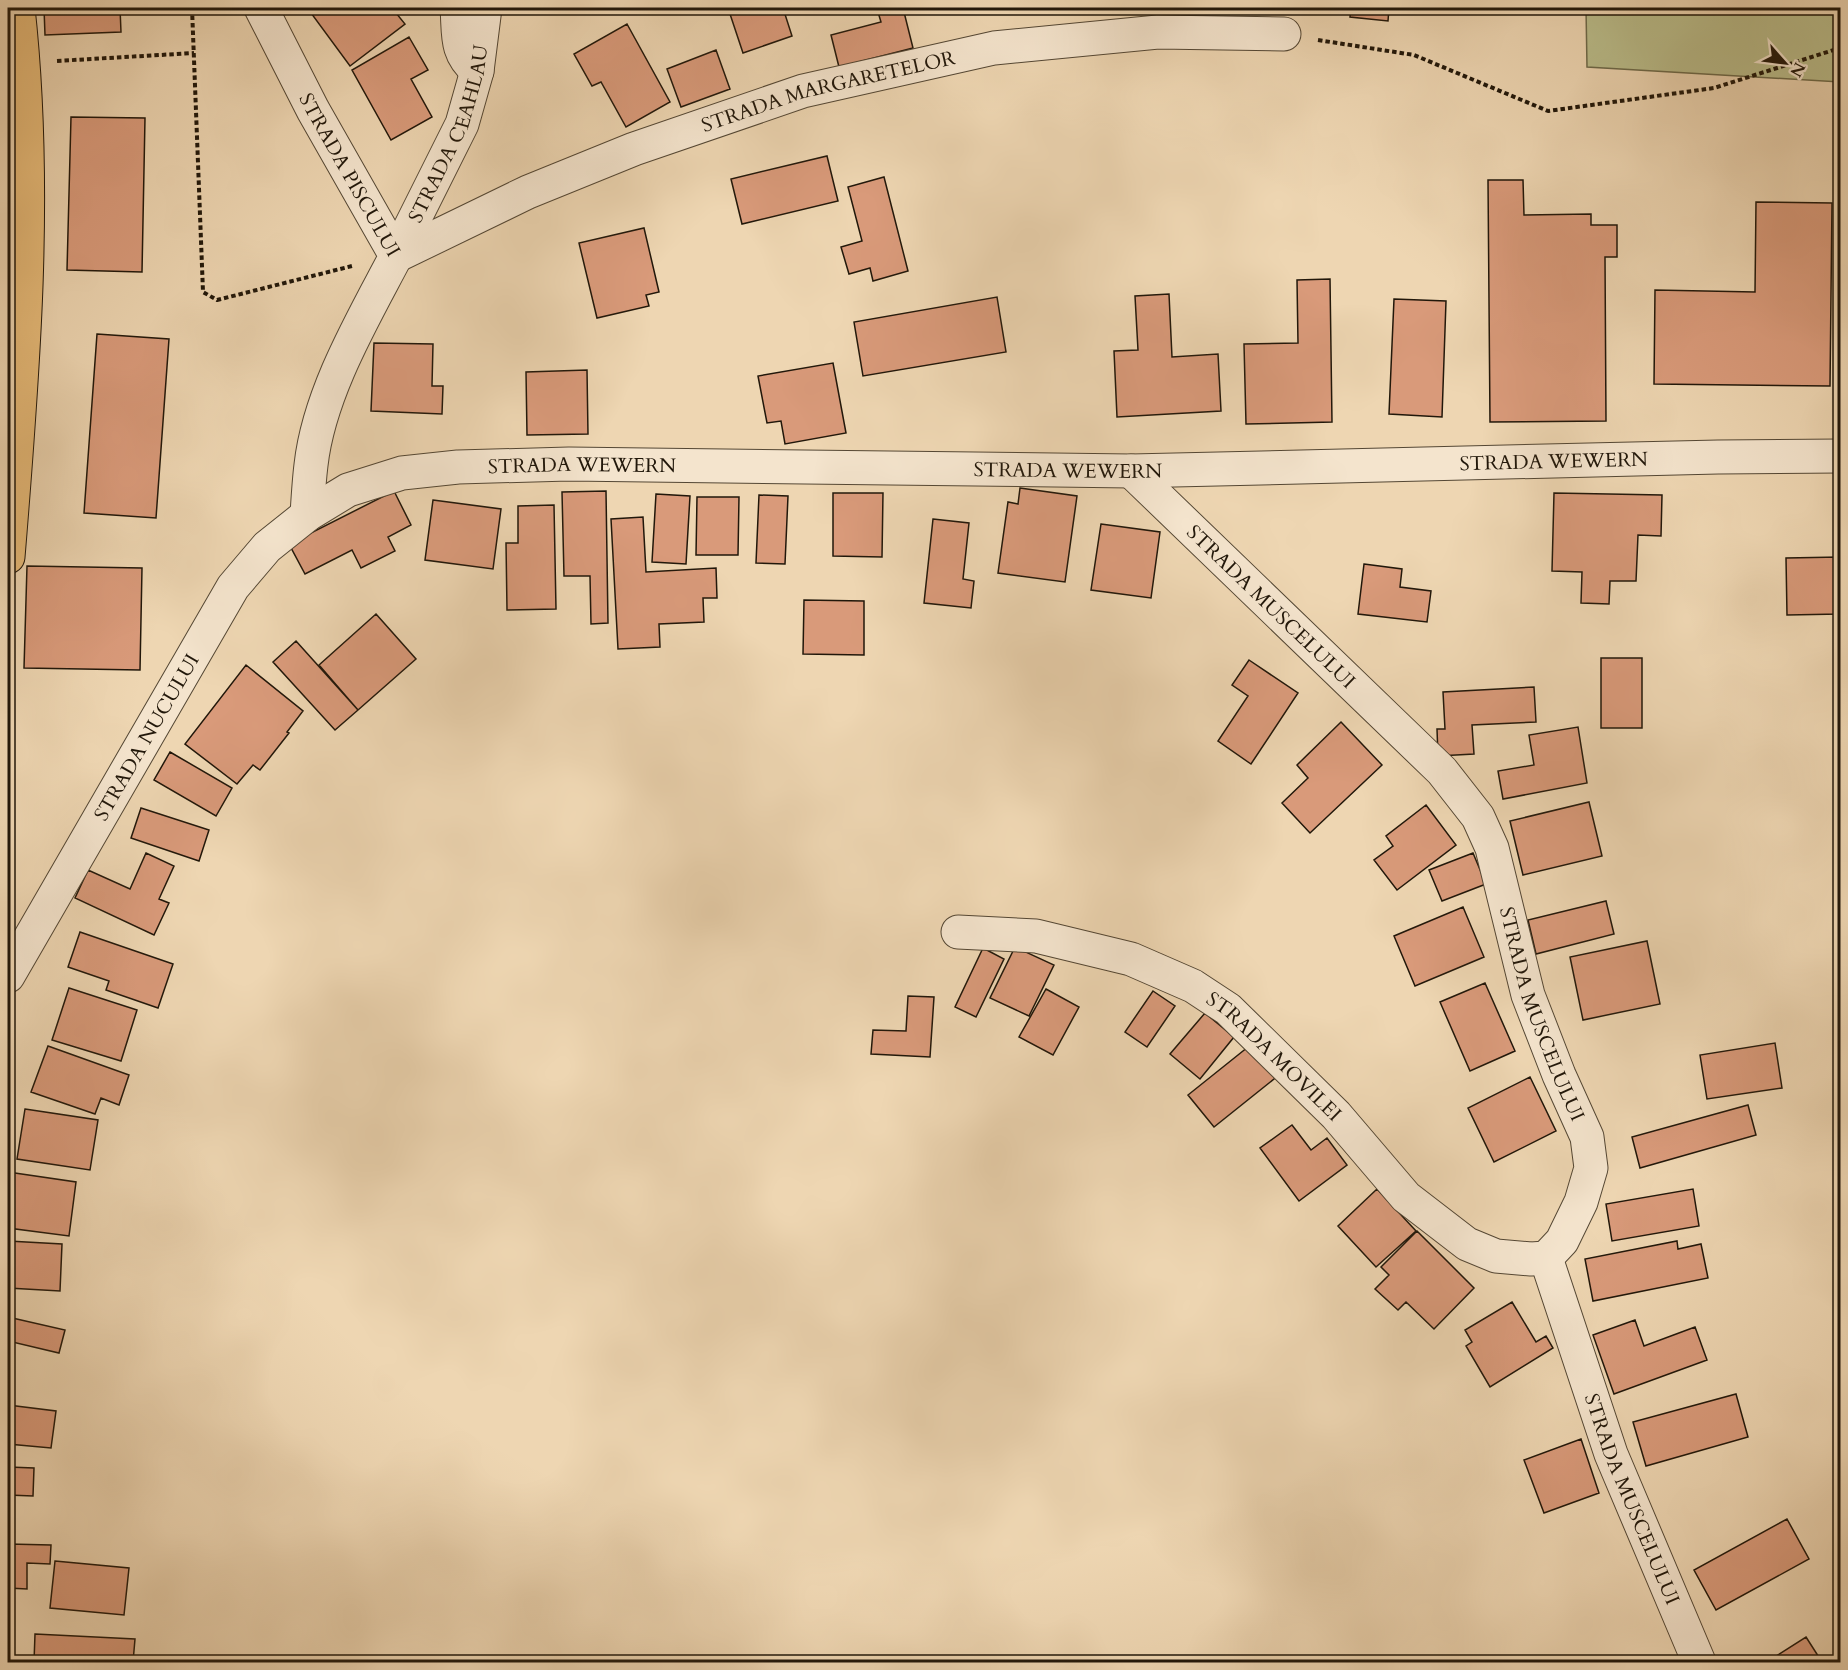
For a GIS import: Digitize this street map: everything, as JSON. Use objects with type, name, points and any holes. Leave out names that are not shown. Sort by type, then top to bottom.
[{"type":"main road","points":[[8,557],[24,310],[27,155],[18,8]]},
{"type":"street","name":"STRADA PISCULUI","points":[[261,8],[313,111],[396,256],[345,354],[326,403],[311,463],[307,515]]},
{"type":"street","points":[[457,8],[459,47],[466,61],[477,71]]},
{"type":"street","name":"STRADA CEAHLAU","points":[[396,256],[462,124],[477,71],[485,8]]},
{"type":"street","name":"STRADA MARGARETELOR","points":[[396,256],[528,192],[624,153],[803,91],[994,48],[1158,32],[1284,34]]},
{"type":"street","name":"STRADA WEWERN","points":[[307,515],[348,490],[402,473],[458,467],[569,464],[1131,471],[1840,456]]},
{"type":"street","name":"STRADA MUSCELULUI","points":[[1131,471],[1442,771],[1478,817],[1492,848],[1527,995],[1587,1137],[1590,1168],[1581,1202],[1562,1241],[1546,1258],[1611,1454],[1699,1662]]},
{"type":"street","name":"STRADA NUCULUI","points":[[8,976],[233,587],[267,547],[307,515]]},
{"type":"street","name":"STRADA MOVILEI","points":[[958,932],[1036,936],[1131,959],[1193,986],[1228,1009],[1278,1058],[1336,1115],[1406,1197],[1415,1204],[1467,1244],[1496,1256],[1546,1258]]},
{"type":"path","points":[[192,8],[203,292],[217,300],[396,256]]},
{"type":"path","points":[[1284,34],[1414,55],[1548,111],[1714,88],[1840,48]]},
{"type":"path","points":[[22,64],[194,53]]},
{"type":"green space","points":[[1586,8],[1840,8],[1840,82],[1587,67]]},
{"type":"building","points":[[44,8],[120,8],[121,32],[45,35]]},
{"type":"building","points":[[318,8],[392,8],[405,24],[350,66],[311,13]]},
{"type":"building","points":[[728,8],[783,8],[792,36],[743,53]]},
{"type":"building","points":[[903,8],[913,48],[839,67],[831,35],[881,22],[878,12]]},
{"type":"building","points":[[1138,8],[1177,8],[1176,16],[1138,11]]},
{"type":"building","points":[[1351,8],[1389,8],[1388,21],[1350,17]]},
{"type":"building","points":[[627,24],[670,102],[626,127],[601,82],[592,86],[574,54]]},
{"type":"building","points":[[409,37],[428,70],[411,79],[432,117],[391,140],[352,70]]},
{"type":"building","points":[[716,50],[730,89],[681,107],[667,69]]},
{"type":"building","points":[[71,117],[145,118],[142,272],[67,270]]},
{"type":"building","points":[[827,156],[838,201],[742,224],[731,179]]},
{"type":"building","points":[[884,177],[908,271],[873,281],[870,268],[849,274],[841,247],[862,241],[848,187]]},
{"type":"building","points":[[1488,180],[1523,180],[1524,215],[1591,214],[1591,225],[1617,225],[1617,257],[1605,257],[1606,421],[1490,422]]},
{"type":"building","points":[[1756,202],[1832,203],[1830,386],[1654,384],[1655,290],[1755,292]]},
{"type":"building","points":[[644,228],[659,292],[646,295],[649,306],[597,318],[579,243]]},
{"type":"building","points":[[1330,279],[1332,422],[1246,424],[1244,344],[1298,343],[1297,280]]},
{"type":"building","points":[[1169,294],[1172,357],[1218,354],[1221,411],[1117,417],[1114,351],[1138,350],[1135,296]]},
{"type":"building","points":[[997,297],[1006,352],[863,376],[854,322]]},
{"type":"building","points":[[1394,299],[1446,301],[1442,417],[1389,414]]},
{"type":"building","points":[[97,334],[169,339],[156,518],[84,513]]},
{"type":"building","points":[[374,343],[433,344],[432,386],[443,386],[442,414],[371,411]]},
{"type":"building","points":[[833,363],[846,433],[785,444],[781,421],[767,423],[758,376]]},
{"type":"building","points":[[587,370],[588,434],[527,435],[526,372]]},
{"type":"building","points":[[1020,488],[1077,496],[1065,582],[998,573],[1008,502],[1018,504]]},
{"type":"building","points":[[394,491],[411,525],[388,537],[395,551],[361,568],[352,550],[305,574],[289,544]]},
{"type":"building","points":[[606,491],[608,623],[591,624],[590,576],[564,576],[562,492]]},
{"type":"building","points":[[833,493],[883,493],[882,557],[833,556]]},
{"type":"building","points":[[1554,493],[1662,495],[1661,536],[1638,535],[1636,581],[1610,581],[1609,604],[1581,603],[1582,572],[1552,571]]},
{"type":"building","points":[[656,494],[690,496],[686,564],[652,562]]},
{"type":"building","points":[[759,495],[788,496],[785,564],[756,563]]},
{"type":"building","points":[[697,497],[739,497],[738,555],[696,555]]},
{"type":"building","points":[[433,500],[501,509],[493,569],[425,560]]},
{"type":"building","points":[[554,505],[556,609],[507,610],[506,543],[518,543],[518,506]]},
{"type":"building","points":[[643,517],[646,572],[716,568],[717,598],[703,598],[704,622],[659,624],[660,647],[618,649],[611,519]]},
{"type":"building","points":[[933,519],[969,523],[963,579],[974,581],[971,608],[924,603]]},
{"type":"building","points":[[1101,524],[1160,532],[1151,598],[1091,590]]},
{"type":"building","points":[[1840,557],[1840,614],[1787,615],[1786,558]]},
{"type":"building","points":[[1364,564],[1402,569],[1400,587],[1431,591],[1427,622],[1358,614]]},
{"type":"building","points":[[27,566],[142,568],[140,670],[24,668]]},
{"type":"building","points":[[804,600],[864,601],[864,655],[803,654]]},
{"type":"building","points":[[376,614],[416,659],[358,710],[319,665]]},
{"type":"building","points":[[296,641],[358,710],[335,730],[273,662]]},
{"type":"building","points":[[1601,658],[1642,658],[1642,728],[1601,728]]},
{"type":"building","points":[[1249,660],[1298,693],[1251,764],[1218,741],[1248,696],[1232,685]]},
{"type":"building","points":[[246,665],[303,711],[260,770],[253,765],[237,784],[185,744]]},
{"type":"building","points":[[1534,687],[1536,722],[1472,725],[1474,754],[1438,756],[1437,729],[1445,729],[1443,692]]},
{"type":"building","points":[[1341,722],[1382,765],[1310,833],[1282,803],[1308,778],[1297,765]]},
{"type":"building","points":[[1578,727],[1587,783],[1503,799],[1498,771],[1534,765],[1529,735]]},
{"type":"building","points":[[170,752],[232,788],[216,816],[154,780]]},
{"type":"building","points":[[1589,802],[1602,856],[1523,875],[1510,821]]},
{"type":"building","points":[[1426,805],[1456,845],[1397,890],[1374,860],[1393,846],[1386,836]]},
{"type":"building","points":[[141,808],[209,830],[199,861],[131,838]]},
{"type":"building","points":[[146,853],[174,866],[159,899],[169,903],[154,935],[75,898],[88,870],[130,889]]},
{"type":"building","points":[[1473,853],[1486,884],[1442,901],[1429,870]]},
{"type":"building","points":[[1606,901],[1614,934],[1536,954],[1528,920]]},
{"type":"building","points":[[1463,907],[1484,957],[1415,986],[1394,936]]},
{"type":"building","points":[[80,932],[173,964],[158,1008],[106,990],[109,981],[68,967]]},
{"type":"building","points":[[1647,941],[1660,1004],[1583,1020],[1570,957]]},
{"type":"building","points":[[1015,947],[1054,965],[1029,1016],[990,998]]},
{"type":"building","points":[[983,948],[1004,959],[976,1017],[955,1007]]},
{"type":"building","points":[[1485,983],[1515,1051],[1470,1071],[1440,1002]]},
{"type":"building","points":[[69,988],[137,1010],[121,1061],[52,1040]]},
{"type":"building","points":[[1046,989],[1079,1007],[1053,1055],[1019,1037]]},
{"type":"building","points":[[1153,991],[1175,1006],[1147,1047],[1125,1032]]},
{"type":"building","points":[[908,996],[934,997],[930,1057],[871,1054],[873,1030],[906,1031]]},
{"type":"building","points":[[1205,1013],[1234,1037],[1200,1079],[1170,1054]]},
{"type":"building","points":[[1253,1043],[1279,1075],[1214,1127],[1188,1095]]},
{"type":"building","points":[[1775,1043],[1782,1088],[1707,1099],[1700,1055]]},
{"type":"building","points":[[48,1046],[129,1075],[119,1105],[101,1098],[95,1114],[31,1092]]},
{"type":"building","points":[[1530,1077],[1556,1131],[1494,1162],[1468,1108]]},
{"type":"building","points":[[1748,1105],[1756,1135],[1640,1168],[1632,1137]]},
{"type":"building","points":[[25,1109],[98,1120],[90,1170],[17,1159]]},
{"type":"building","points":[[1292,1125],[1311,1150],[1327,1138],[1347,1165],[1299,1201],[1260,1148]]},
{"type":"building","points":[[8,1172],[76,1182],[69,1236],[8,1228]]},
{"type":"building","points":[[1377,1189],[1416,1231],[1376,1267],[1338,1226]]},
{"type":"building","points":[[1693,1189],[1699,1226],[1612,1241],[1606,1204]]},
{"type":"building","points":[[1417,1231],[1474,1288],[1434,1329],[1406,1302],[1398,1310],[1375,1289],[1389,1275],[1381,1267]]},
{"type":"building","points":[[8,1241],[62,1244],[60,1291],[8,1288]]},
{"type":"building","points":[[1677,1241],[1678,1249],[1701,1244],[1708,1278],[1593,1301],[1585,1259]]},
{"type":"building","points":[[1512,1302],[1536,1342],[1546,1336],[1553,1348],[1490,1387],[1466,1346],[1472,1342],[1465,1330]]},
{"type":"building","points":[[8,1317],[65,1330],[59,1353],[8,1341]]},
{"type":"building","points":[[1635,1320],[1644,1346],[1695,1327],[1707,1360],[1614,1394],[1593,1335]]},
{"type":"building","points":[[1736,1394],[1748,1437],[1646,1466],[1633,1422]]},
{"type":"building","points":[[8,1405],[56,1411],[51,1448],[8,1444]]},
{"type":"building","points":[[1581,1439],[1599,1493],[1544,1513],[1524,1460]]},
{"type":"building","points":[[8,1467],[34,1468],[33,1496],[8,1495]]},
{"type":"building","points":[[1787,1519],[1809,1559],[1716,1610],[1694,1570]]},
{"type":"building","points":[[8,1544],[51,1545],[50,1564],[27,1563],[27,1589],[8,1588]]},
{"type":"building","points":[[55,1561],[129,1568],[124,1615],[50,1608]]},
{"type":"building","points":[[35,1634],[135,1639],[133,1662],[34,1662]]},
{"type":"building","points":[[1806,1637],[1822,1662],[1767,1662]]}]
